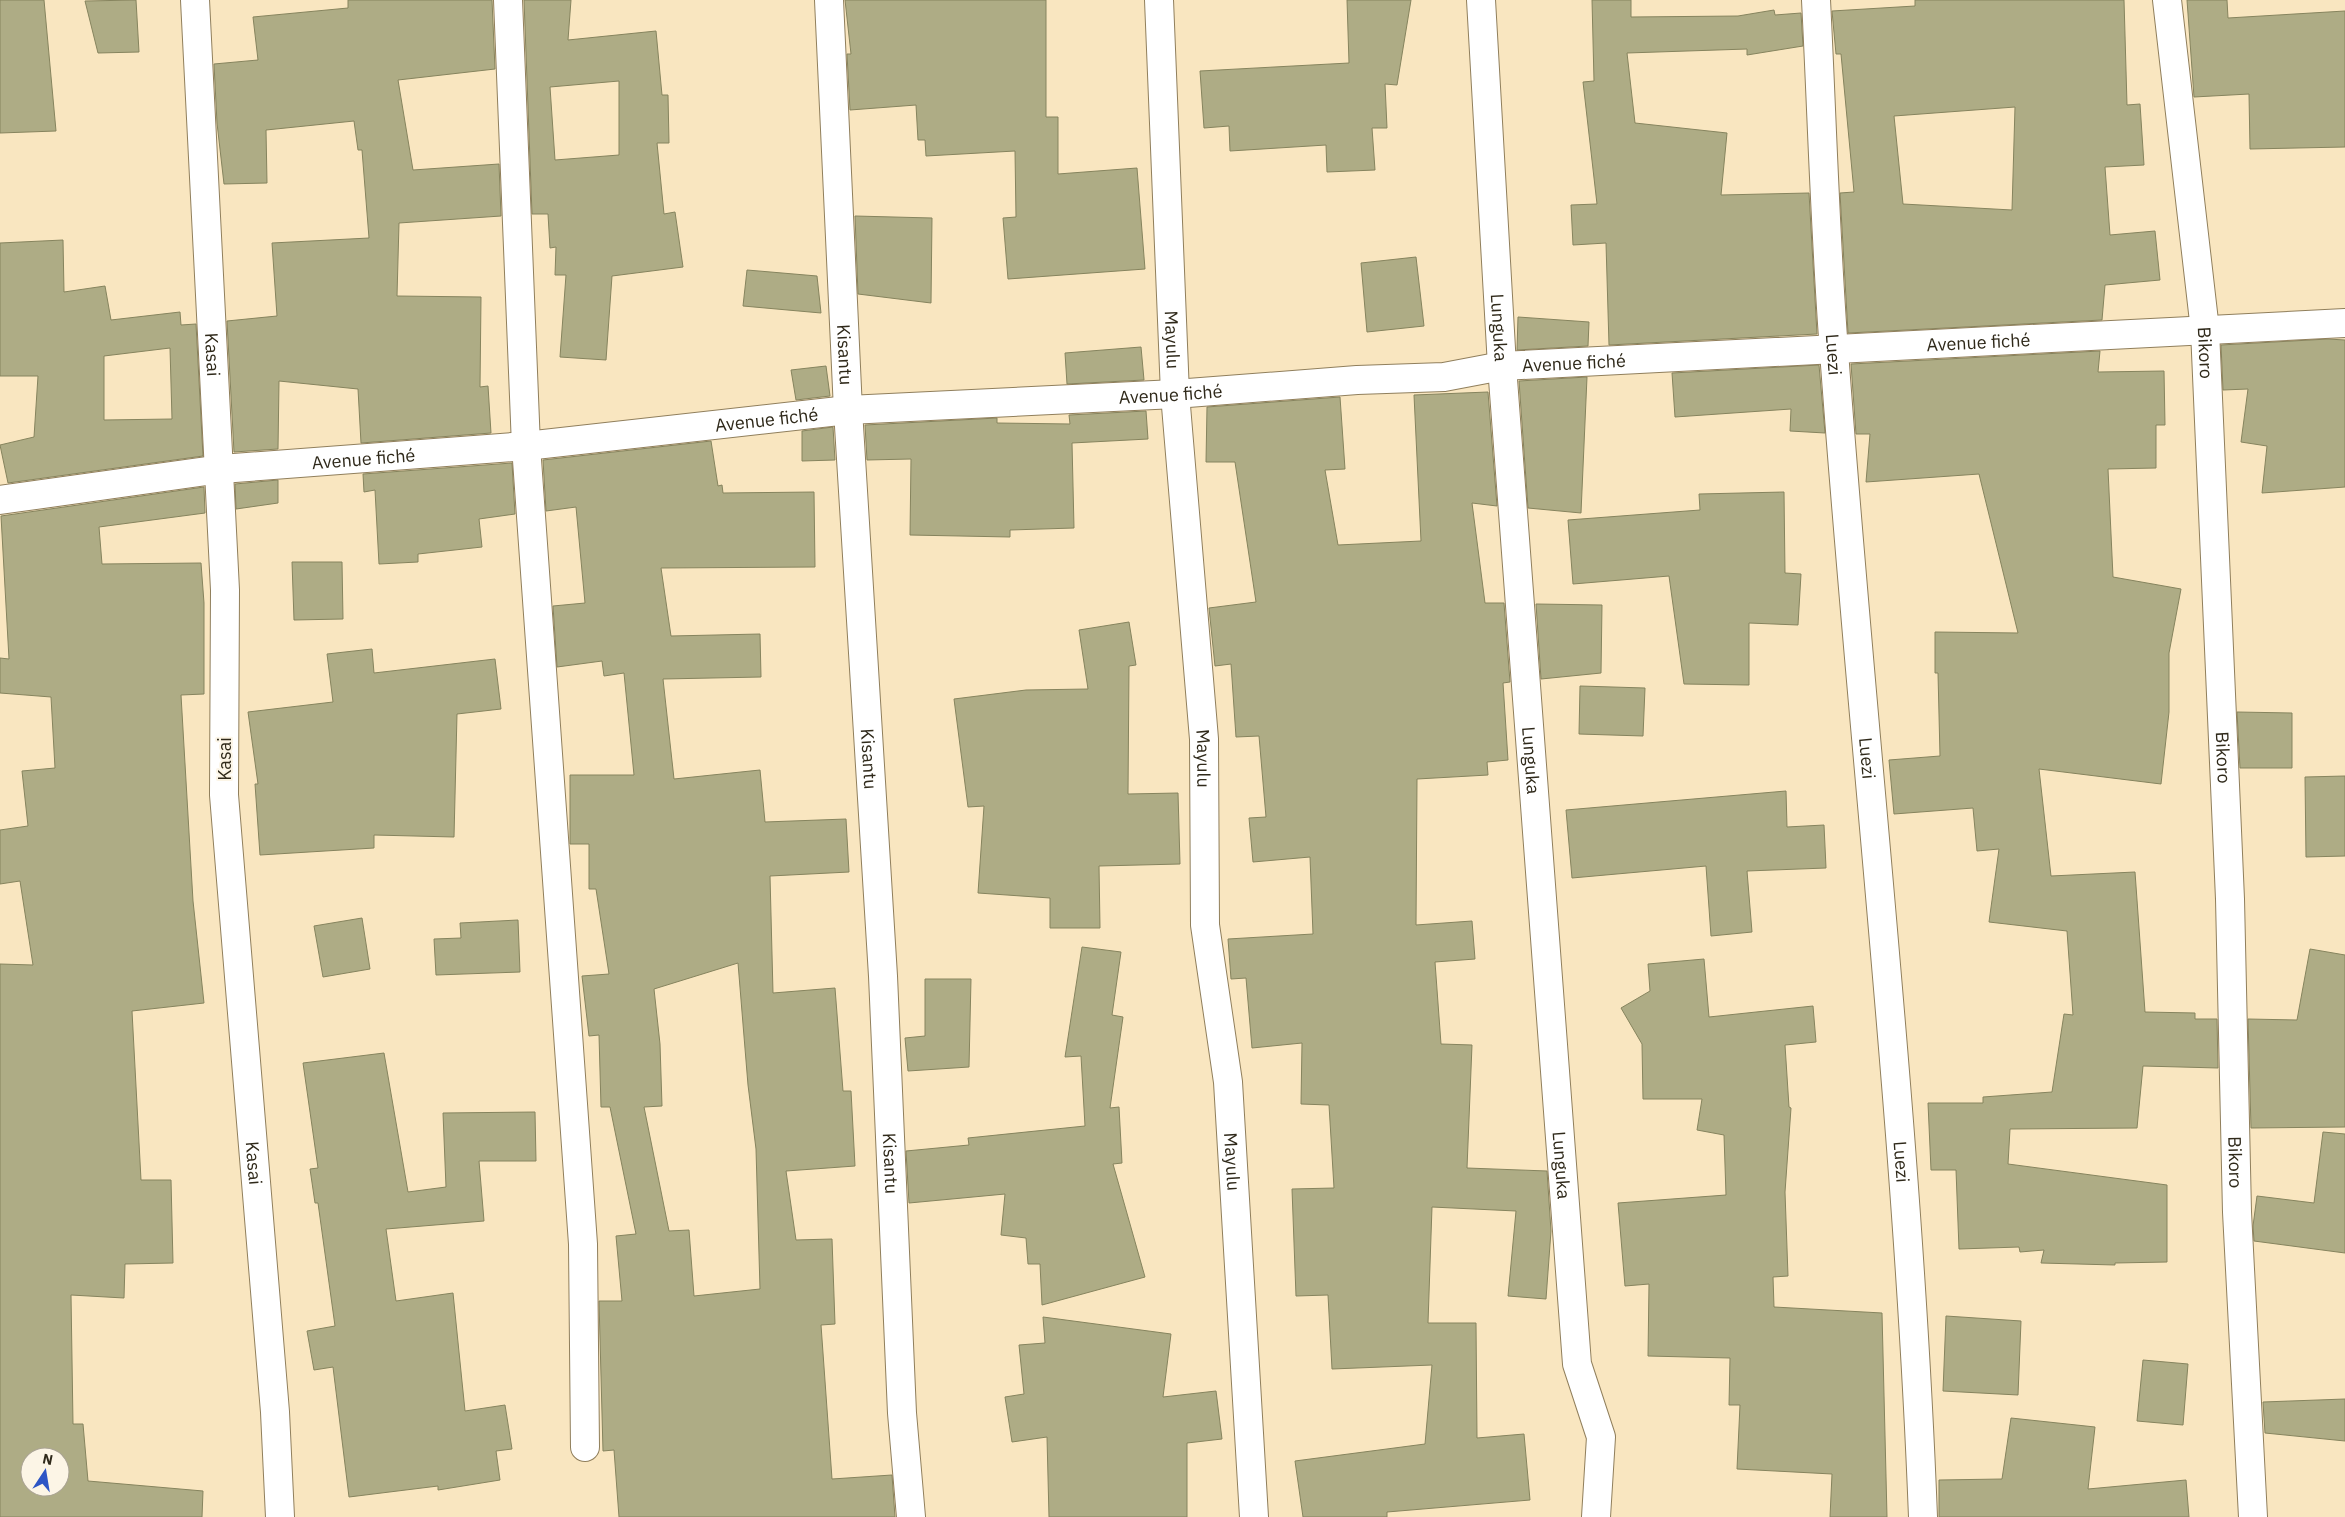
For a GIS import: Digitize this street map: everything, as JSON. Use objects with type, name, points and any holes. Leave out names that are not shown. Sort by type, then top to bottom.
[{"type":"street","name":"Kasai","points":[[195,0],[226,590],[224,795],[274,1402],[280,1517]]},
{"type":"street","points":[[508,0],[526,446],[584,1244],[585,1447]]},
{"type":"street","name":"Kisantu","points":[[829,0],[848,410],[883,976],[902,1413],[911,1517]]},
{"type":"street","name":"Mayulu","points":[[1159,0],[1175,394],[1204,739],[1205,925],[1228,1082],[1254,1517]]},
{"type":"street","name":"Lunguka","points":[[1481,0],[1502,366],[1577,1364],[1601,1437],[1596,1517]]},
{"type":"street","name":"Luezi","points":[[1816,0],[1834,349],[1891,1024],[1920,1419],[1923,1517]]},
{"type":"street","name":"Bikoro","points":[[2167,0],[2205,330],[2230,899],[2237,1212],[2253,1517]]},
{"type":"street","name":"Avenue fiché","points":[[0,500],[221,469],[526,446],[848,410],[1175,394],[1358,380],[1444,377],[1502,366],[2345,323]]},
{"type":"building","points":[[0,0],[44,0],[56,131],[0,133]]},
{"type":"building","points":[[136,0],[139,52],[98,53],[85,1]]},
{"type":"building","points":[[348,0],[492,0],[495,69],[398,80],[413,170],[499,164],[501,216],[399,223],[397,296],[481,297],[480,387],[488,386],[491,433],[361,443],[358,389],[279,381],[278,449],[234,452],[227,321],[277,316],[272,243],[369,238],[362,150],[358,150],[354,121],[266,130],[267,183],[224,184],[217,123],[214,64],[258,60],[253,17],[348,8]]},
{"type":"building","points":[[524,0],[571,0],[568,40],[656,31],[662,95],[668,95],[669,143],[657,143],[664,214],[675,212],[683,267],[612,276],[606,360],[560,357],[566,275],[555,275],[556,247],[550,248],[548,214],[532,214]],"holes":[[[619,81],[619,155],[555,160],[550,87]]]},
{"type":"building","points":[[845,0],[1046,0],[1046,117],[1058,117],[1058,174],[1137,168],[1145,269],[1008,279],[1003,218],[1016,217],[1015,151],[926,156],[925,140],[918,140],[916,105],[850,110],[847,54],[851,54]]},
{"type":"building","points":[[1347,0],[1411,0],[1397,85],[1385,84],[1387,128],[1372,128],[1375,170],[1327,172],[1326,145],[1230,151],[1229,126],[1204,128],[1200,71],[1349,63]]},
{"type":"building","points":[[1592,0],[1631,0],[1631,17],[1738,16],[1774,10],[1775,15],[1801,13],[1803,46],[1747,55],[1747,49],[1627,53],[1635,123],[1727,133],[1721,195],[1809,193],[1817,334],[1609,345],[1606,243],[1573,245],[1571,205],[1597,204],[1583,82],[1594,81]]},
{"type":"building","points":[[1915,0],[2124,0],[2127,105],[2140,104],[2144,165],[2105,167],[2110,235],[2155,231],[2160,280],[2105,285],[2102,320],[1848,333],[1840,193],[1854,192],[1841,54],[1836,54],[1832,11],[1915,6]],"holes":[[[2015,107],[2012,210],[1903,204],[1894,116]]]},
{"type":"building","points":[[2187,0],[2227,0],[2228,18],[2345,11],[2345,147],[2250,149],[2249,94],[2194,97]]},
{"type":"building","points":[[855,216],[932,218],[931,303],[858,294]]},
{"type":"building","points":[[63,240],[64,292],[105,286],[111,320],[180,312],[181,325],[196,324],[203,456],[8,483],[0,445],[34,437],[38,376],[0,376],[0,243]],"holes":[[[170,348],[172,419],[104,420],[104,356]]]},
{"type":"building","points":[[1416,257],[1424,326],[1367,332],[1361,263]]},
{"type":"building","points":[[747,270],[817,276],[821,313],[743,306]]},
{"type":"building","points":[[1518,317],[1589,322],[1588,346],[1517,350]]},
{"type":"building","points":[[2328,339],[2345,340],[2345,487],[2262,493],[2267,446],[2241,442],[2248,389],[2223,390],[2221,345]]},
{"type":"building","points":[[1141,347],[1144,380],[1067,384],[1065,353]]},
{"type":"building","points":[[2100,351],[2098,372],[2164,371],[2165,425],[2156,425],[2156,468],[2108,469],[2113,577],[2181,589],[2169,653],[2169,712],[2161,784],[2039,769],[2051,876],[2135,872],[2145,1012],[2195,1013],[2195,1019],[2217,1019],[2218,1068],[2143,1066],[2137,1128],[2010,1129],[2008,1164],[2167,1185],[2167,1262],[2115,1263],[2115,1265],[2041,1263],[2044,1250],[2020,1252],[2019,1247],[1959,1249],[1956,1170],[1931,1170],[1928,1103],[1983,1103],[1983,1097],[2052,1092],[2064,1014],[2073,1015],[2067,931],[1989,922],[1999,849],[1977,851],[1973,808],[1894,814],[1889,760],[1940,756],[1938,673],[1935,673],[1935,632],[2018,633],[1979,474],[1866,482],[1870,434],[1856,434],[1851,364]]},
{"type":"building","points":[[1819,365],[1825,433],[1790,431],[1791,409],[1675,417],[1672,373]]},
{"type":"building","points":[[826,366],[830,396],[796,400],[791,370]]},
{"type":"building","points":[[1587,377],[1581,513],[1528,508],[1519,381]]},
{"type":"building","points":[[1488,392],[1497,506],[1472,503],[1485,603],[1504,603],[1510,682],[1503,683],[1508,760],[1487,762],[1488,775],[1417,779],[1416,925],[1472,921],[1475,959],[1435,962],[1441,1044],[1472,1045],[1467,1168],[1547,1171],[1551,1231],[1546,1299],[1508,1296],[1516,1211],[1432,1207],[1428,1323],[1476,1323],[1477,1438],[1524,1434],[1530,1500],[1387,1512],[1387,1517],[1303,1517],[1295,1461],[1425,1444],[1432,1365],[1332,1369],[1328,1295],[1296,1296],[1292,1189],[1334,1188],[1329,1105],[1301,1104],[1302,1043],[1252,1048],[1246,978],[1231,979],[1228,939],[1313,934],[1310,857],[1253,862],[1249,818],[1266,817],[1259,736],[1236,737],[1231,664],[1215,666],[1209,608],[1256,602],[1235,462],[1206,462],[1207,407],[1340,397],[1345,469],[1325,470],[1338,545],[1421,541],[1414,395]]},
{"type":"building","points":[[1146,411],[1148,439],[1072,443],[1074,528],[1010,530],[1010,537],[910,535],[911,459],[867,460],[865,425],[997,418],[997,423],[1070,424],[1069,415]]},
{"type":"building","points":[[833,427],[835,460],[802,461],[802,431]]},
{"type":"building","points":[[711,441],[718,486],[722,485],[723,493],[814,492],[815,567],[661,568],[671,636],[760,634],[761,677],[663,679],[674,779],[760,770],[765,822],[846,819],[849,872],[770,876],[773,993],[835,988],[843,1091],[851,1091],[855,1166],[786,1171],[796,1240],[832,1239],[835,1324],[821,1325],[832,1479],[892,1475],[895,1517],[619,1517],[614,1450],[603,1451],[599,1301],[622,1301],[616,1236],[636,1234],[610,1107],[601,1107],[599,1035],[589,1036],[582,976],[609,974],[596,889],[589,889],[589,844],[570,844],[570,775],[634,775],[624,673],[604,676],[602,661],[557,667],[553,606],[585,603],[576,507],[546,511],[543,460]],"holes":[[[738,963],[748,1085],[756,1149],[760,1289],[694,1296],[689,1230],[669,1231],[644,1107],[662,1106],[660,1044],[654,989]]]},
{"type":"building","points":[[512,463],[515,514],[479,519],[482,547],[418,554],[418,562],[379,564],[375,490],[364,492],[363,474]]},
{"type":"building","points":[[278,480],[278,503],[236,509],[235,484]]},
{"type":"building","points":[[204,487],[205,513],[99,527],[102,564],[201,563],[204,603],[204,694],[181,695],[193,901],[204,1003],[132,1011],[141,1180],[171,1180],[173,1263],[125,1264],[124,1298],[71,1295],[73,1424],[83,1424],[88,1481],[203,1491],[202,1517],[0,1517],[0,964],[33,965],[20,881],[0,884],[0,830],[28,826],[22,771],[55,768],[51,697],[0,693],[0,658],[9,659],[1,516]]},
{"type":"building","points":[[1784,492],[1785,573],[1801,574],[1798,625],[1749,623],[1749,685],[1684,684],[1669,576],[1573,584],[1568,520],[1700,510],[1699,494]]},
{"type":"building","points":[[292,562],[342,562],[343,619],[294,620]]},
{"type":"building","points":[[1536,604],[1602,605],[1601,673],[1541,679]]},
{"type":"building","points":[[1129,622],[1136,665],[1129,666],[1128,794],[1178,793],[1180,864],[1099,866],[1100,928],[1050,928],[1050,898],[978,893],[984,806],[968,807],[954,699],[1026,690],[1088,689],[1079,630]]},
{"type":"building","points":[[372,649],[374,673],[495,659],[501,709],[457,714],[454,837],[374,835],[374,848],[260,855],[255,784],[258,784],[248,712],[333,702],[327,654]]},
{"type":"building","points":[[1580,686],[1645,688],[1643,736],[1579,734]]},
{"type":"building","points":[[2237,712],[2292,713],[2292,768],[2240,768]]},
{"type":"building","points":[[2345,776],[2345,856],[2306,857],[2305,777]]},
{"type":"building","points":[[1786,791],[1787,827],[1824,825],[1826,868],[1747,871],[1752,932],[1711,936],[1706,866],[1572,878],[1566,810]]},
{"type":"building","points":[[362,918],[370,969],[323,977],[314,926]]},
{"type":"building","points":[[518,920],[520,972],[436,975],[434,939],[461,938],[460,923]]},
{"type":"building","points":[[1082,947],[1121,952],[1112,1015],[1123,1017],[1110,1108],[1119,1107],[1122,1163],[1113,1164],[1145,1277],[1042,1305],[1040,1264],[1028,1264],[1026,1238],[1001,1235],[1005,1194],[909,1203],[906,1151],[969,1145],[968,1138],[1085,1126],[1081,1056],[1065,1057]]},
{"type":"building","points":[[2310,949],[2345,955],[2345,1127],[2251,1128],[2248,1019],[2297,1020]]},
{"type":"building","points":[[1704,959],[1709,1017],[1813,1006],[1816,1042],[1785,1045],[1789,1107],[1791,1108],[1785,1192],[1788,1276],[1773,1277],[1774,1307],[1882,1313],[1887,1517],[1830,1517],[1832,1474],[1737,1469],[1740,1405],[1729,1405],[1730,1358],[1648,1356],[1649,1284],[1625,1286],[1618,1203],[1726,1195],[1724,1135],[1697,1130],[1702,1099],[1643,1099],[1642,1044],[1621,1008],[1650,991],[1648,964]]},
{"type":"building","points":[[925,979],[971,979],[969,1067],[908,1071],[905,1038],[925,1036]]},
{"type":"building","points":[[384,1053],[408,1192],[446,1187],[443,1113],[535,1112],[536,1161],[479,1161],[484,1221],[386,1229],[396,1301],[453,1293],[465,1411],[505,1405],[512,1449],[496,1451],[500,1480],[438,1490],[438,1486],[349,1497],[333,1367],[314,1370],[307,1331],[335,1326],[318,1203],[315,1203],[310,1169],[318,1168],[303,1063]]},
{"type":"building","points":[[2323,1132],[2345,1134],[2345,1253],[2254,1241],[2253,1226],[2257,1196],[2314,1203]]},
{"type":"building","points":[[1946,1316],[2021,1321],[2018,1395],[1943,1391]]},
{"type":"building","points":[[1043,1317],[1171,1334],[1163,1397],[1216,1391],[1222,1439],[1187,1443],[1187,1517],[1049,1517],[1047,1437],[1012,1442],[1005,1397],[1024,1394],[1019,1345],[1045,1343]]},
{"type":"building","points":[[2143,1360],[2188,1364],[2183,1425],[2137,1421]]},
{"type":"building","points":[[2345,1399],[2345,1441],[2265,1433],[2263,1402]]},
{"type":"building","points":[[2011,1418],[2095,1427],[2088,1489],[2186,1480],[2189,1517],[1939,1517],[1939,1480],[2002,1479]]}]
